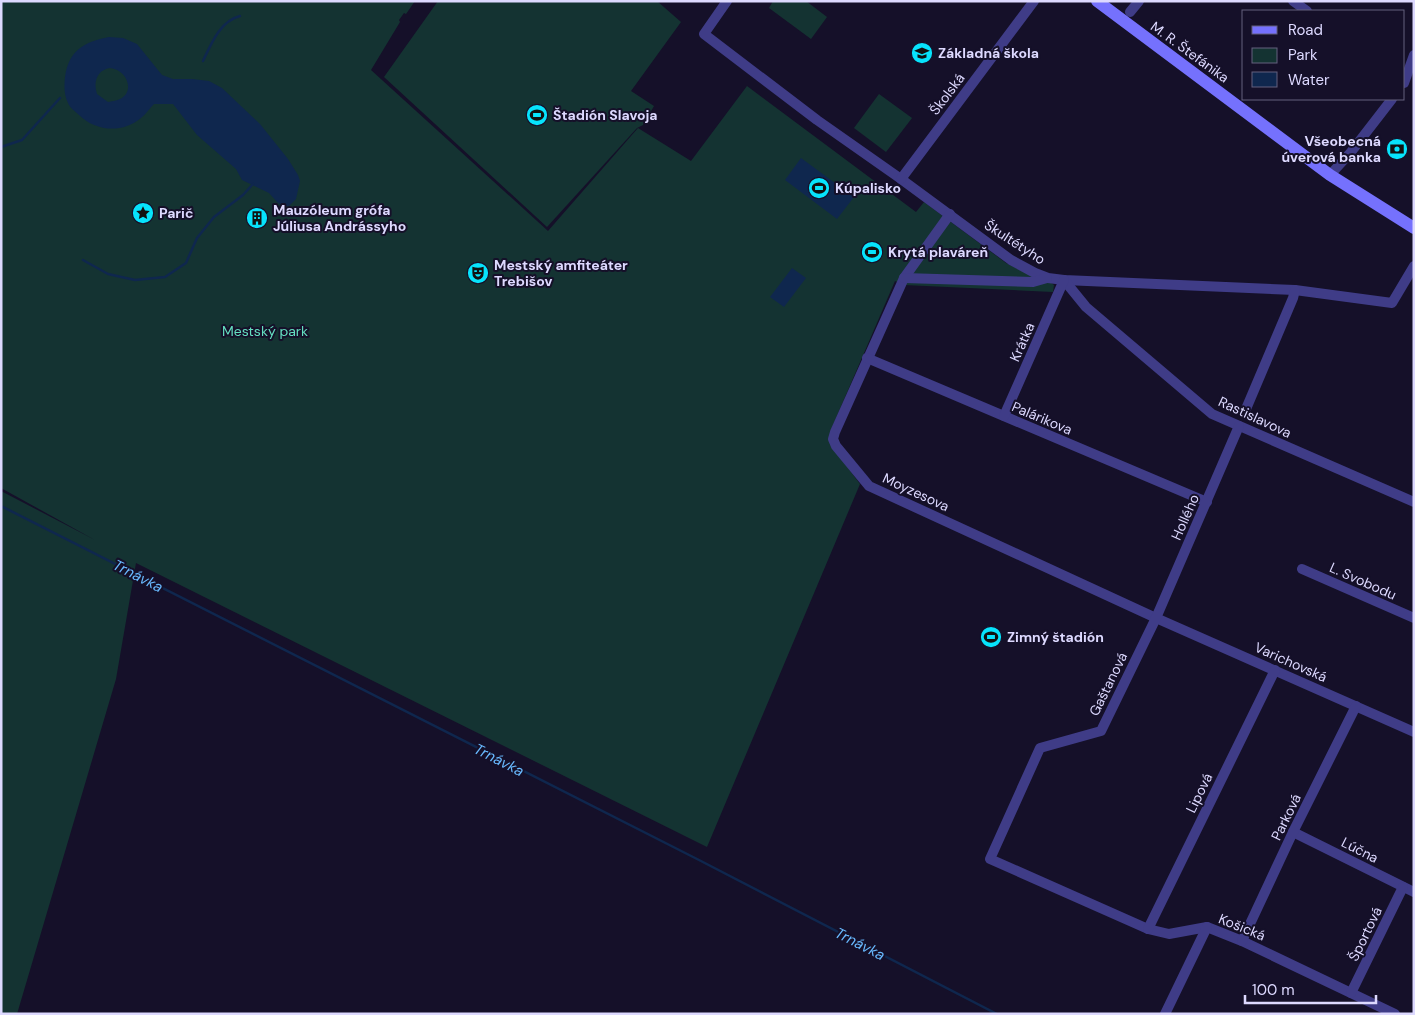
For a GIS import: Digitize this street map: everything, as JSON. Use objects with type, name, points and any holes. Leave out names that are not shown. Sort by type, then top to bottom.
[{"type":"street","name":"Škultétyho","points":[[727,1],[704,34],[816,120],[950,214],[1011,260],[1035,273],[1048,278],[1064,280],[1295,290],[1392,303],[1414,266]]},
{"type":"street","name":"Školská","points":[[901,179],[1034,1]]},
{"type":"street","name":"M. R. Štefánika","points":[[1096,1],[1330,175],[1414,228]]},
{"type":"street","points":[[1130,12],[1139,1]]},
{"type":"street","points":[[1293,1],[1305,10]]},
{"type":"street","points":[[1405,79],[1414,55]]},
{"type":"street","points":[[1330,175],[1351,152],[1391,100]]},
{"type":"street","name":"Moyzesova","points":[[950,214],[904,278],[834,432],[833,439],[836,446],[869,486],[1156,618]]},
{"type":"street","points":[[904,278],[1033,282],[1048,278]]},
{"type":"street","name":"Krátka","points":[[1004,416],[1064,280]]},
{"type":"street","name":"Rastislavova","points":[[1064,280],[1086,307],[1212,414],[1414,502]]},
{"type":"street","points":[[1246,409],[1295,290]]},
{"type":"street","name":"Palárikova","points":[[867,358],[1206,502]]},
{"type":"street","name":"Hollého","points":[[1156,618],[1239,426]]},
{"type":"street","name":"L. Svobodu","points":[[1302,569],[1414,618]]},
{"type":"street","name":"Varichovská","points":[[1156,618],[1414,732]]},
{"type":"street","name":"Gaštanová","points":[[990,859],[1040,748],[1101,732],[1156,618]]},
{"type":"street","name":"Lipová","points":[[1148,929],[1275,670]]},
{"type":"street","name":"Parková","points":[[1242,941],[1293,832],[1356,706]]},
{"type":"street","name":"Lúčna","points":[[1293,832],[1414,892]]},
{"type":"street","name":"Košická","points":[[990,859],[1148,929],[1169,934],[1207,928],[1242,941],[1394,1014]]},
{"type":"street","name":"Športová","points":[[1351,993],[1403,887]]},
{"type":"street","points":[[1165,1014],[1207,928]]},
{"type":"green space","name":"Mestský park","points":[[1,1],[415,1],[399,20],[400,22],[371,70],[548,231],[638,128],[691,161],[747,86],[916,212],[924,202],[1006,263],[1054,285],[1053,292],[904,285],[895,281],[830,432],[830,444],[860,484],[707,847],[136,563],[116,679],[17,1014],[1,1014],[1,491],[95,540],[1,488]]},
{"type":"green space","name":"Štadión Slavoja","points":[[438,1],[657,1],[681,22],[631,91],[654,106],[643,125],[637,128],[547,227],[384,77]]},
{"type":"green space","points":[[773,1],[806,1],[827,17],[811,39],[769,8]]},
{"type":"green space","points":[[879,94],[912,118],[886,152],[854,128]]},
{"type":"water","points":[[109,37],[123,38],[137,44],[162,75],[173,79],[209,81],[222,88],[260,124],[288,159],[300,181],[296,199],[289,206],[284,206],[278,203],[269,193],[242,180],[236,169],[197,135],[173,104],[154,104],[134,123],[126,127],[117,128],[101,127],[93,124],[71,108],[65,90],[65,77],[70,60],[85,45]],"holes":[[[110,68],[121,72],[127,81],[127,91],[120,99],[108,102],[97,94],[96,81],[102,71]]]},
{"type":"water","name":"Kúpalisko","points":[[801,158],[854,197],[837,219],[785,180]]},
{"type":"water","points":[[792,268],[806,278],[784,307],[770,297]]},
{"type":"waterway","points":[[203,61],[217,34],[227,23],[240,16]]},
{"type":"waterway","points":[[1,147],[22,140],[60,98]]},
{"type":"waterway","points":[[83,260],[108,274],[135,280],[165,277],[186,263],[197,238],[214,217],[243,195],[253,184]]},
{"type":"waterway","name":"Trnávka","points":[[1,506],[699,860],[997,1014]]},
{"type":"place","name":"Základná škola","points":[[922,53]]},
{"type":"place","name":"Štadión Slavoja","points":[[537,115]]},
{"type":"place","name":"Všeobecná úverová banka","points":[[1397,149]]},
{"type":"place","name":"Kúpalisko","points":[[819,188]]},
{"type":"place","name":"Parič","points":[[143,213]]},
{"type":"place","name":"Mauzóleum grófa Júliusa Andrássyho","points":[[257,218]]},
{"type":"place","name":"Krytá plaváreň","points":[[872,252]]},
{"type":"place","name":"Mestský amfiteáter Trebišov","points":[[478,273]]},
{"type":"place","name":"Zimný štadión","points":[[991,637]]}]
